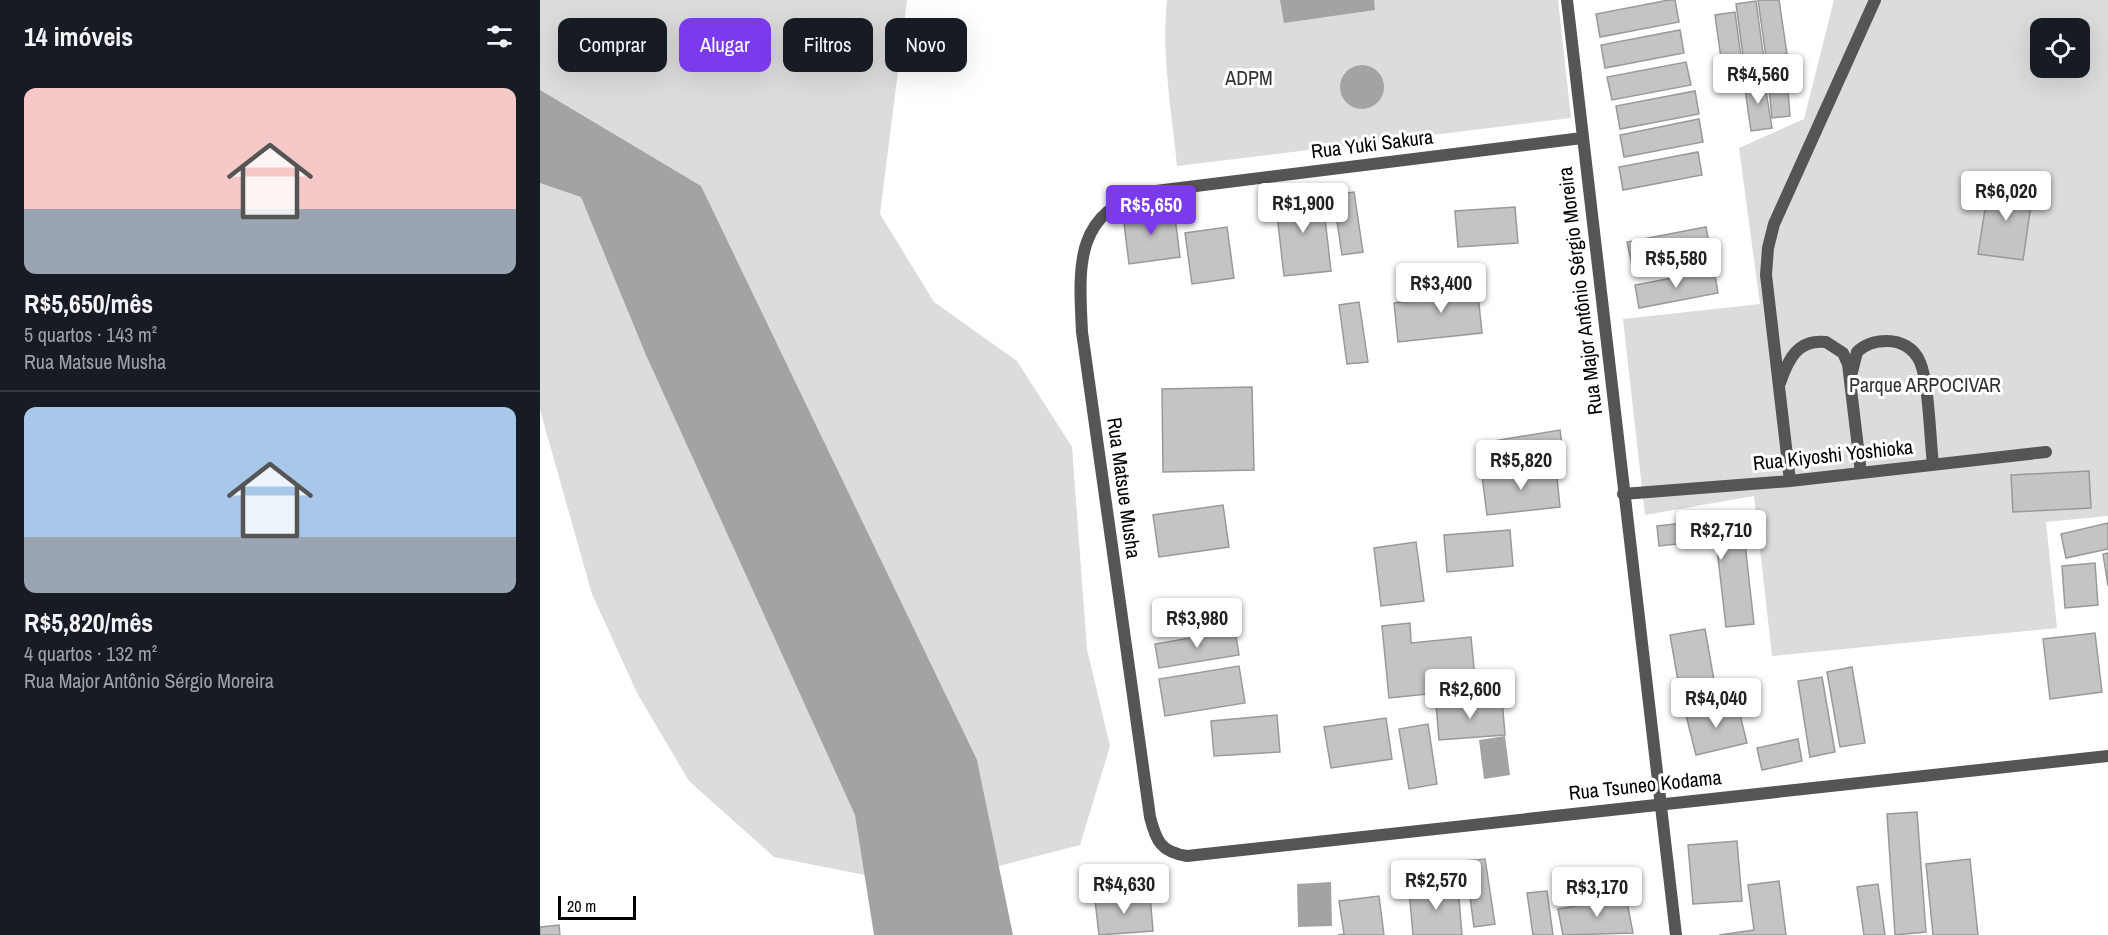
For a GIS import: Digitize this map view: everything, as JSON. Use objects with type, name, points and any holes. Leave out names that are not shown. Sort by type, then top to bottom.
[{"type":"street","name":"Rua Major Antônio Sérgio Moreira","points":[[1567,0],[1623,494],[1663,803],[1677,935]]},
{"type":"street","points":[[1790,481],[1766,275],[1768,248],[1774,224],[1875,0]]},
{"type":"street","name":"Rua Yuki Sakura","points":[[1167,188],[1582,138]]},
{"type":"street","name":"Rua Matsue Musha","points":[[1167,188],[1133,196],[1110,209],[1096,221],[1087,235],[1081,272],[1081,309],[1150,817],[1155,834],[1163,847],[1173,854],[1187,856]]},
{"type":"street","points":[[1779,387],[1788,359],[1804,345],[1817,341],[1835,345],[1843,353],[1852,379]]},
{"type":"street","points":[[1861,472],[1852,379],[1854,359],[1863,346],[1895,341],[1914,352],[1922,370],[1933,464]]},
{"type":"street","name":"Rua Kiyoshi Yoshioka","points":[[1623,494],[1790,481],[2046,452]]},
{"type":"street","name":"Rua Tsuneo Kodama","points":[[1187,856],[2108,756]]},
{"type":"green space","points":[[540,0],[907,0],[905,18],[885,18],[885,72],[898,72],[880,214],[934,302],[1017,361],[1072,447],[1087,649],[1110,746],[1080,845],[983,870],[880,878],[774,857],[689,781],[637,693],[592,594],[540,410]]},
{"type":"green space","name":"ADPM","points":[[1167,0],[1558,0],[1571,118],[1177,166],[1166,62]]},
{"type":"green space","name":"Parque ARPOCIVAR","points":[[1834,0],[2108,0],[2108,516],[2046,522],[2057,628],[1772,656],[1754,496],[1645,515],[1623,319],[1760,304],[1739,148],[1804,119]]},
{"type":"shaded area","points":[[1280,0],[1374,0],[1375,10],[1284,23]]},
{"type":"shaded area","points":[[1362,65],[1371,66],[1378,71],[1383,78],[1383,96],[1378,103],[1371,108],[1362,109],[1353,108],[1346,103],[1341,96],[1340,87],[1341,78],[1346,71],[1353,66]]},
{"type":"shaded area","points":[[540,90],[701,186],[977,760],[1013,935],[874,935],[855,815],[646,355],[581,197],[540,183]]},
{"type":"shaded area","points":[[1505,736],[1510,775],[1484,779],[1479,740]]},
{"type":"shaded area","points":[[1331,882],[1332,926],[1298,927],[1297,884]]},
{"type":"building","points":[[1675,0],[1679,22],[1600,37],[1596,14]]},
{"type":"building","points":[[1758,0],[1779,0],[1787,54],[1766,57]]},
{"type":"building","points":[[1756,1],[1765,67],[1745,70],[1736,4]]},
{"type":"building","points":[[1735,12],[1744,78],[1724,80],[1715,15]]},
{"type":"building","points":[[1680,30],[1684,53],[1605,68],[1601,45]]},
{"type":"building","points":[[1686,62],[1691,85],[1612,100],[1607,77]]},
{"type":"building","points":[[1786,66],[1790,116],[1772,118],[1767,69]]},
{"type":"building","points":[[1764,79],[1772,128],[1751,131],[1744,82]]},
{"type":"building","points":[[1695,91],[1699,114],[1620,129],[1616,106]]},
{"type":"building","points":[[1699,119],[1703,142],[1624,157],[1620,135]]},
{"type":"building","points":[[1698,152],[1702,175],[1623,190],[1619,167]]},
{"type":"building","points":[[1989,184],[2033,191],[2023,260],[1978,254]]},
{"type":"building","points":[[1322,192],[1331,271],[1284,276],[1275,197]]},
{"type":"building","points":[[1354,192],[1363,252],[1342,255],[1333,195]]},
{"type":"building","points":[[1515,207],[1518,243],[1458,247],[1455,211]]},
{"type":"building","points":[[1174,209],[1180,257],[1129,264],[1123,215]]},
{"type":"building","points":[[1227,227],[1234,278],[1192,284],[1185,233]]},
{"type":"building","points":[[1706,227],[1710,249],[1632,265],[1627,242]]},
{"type":"building","points":[[1714,270],[1718,293],[1639,308],[1635,285]]},
{"type":"building","points":[[1476,275],[1482,333],[1398,342],[1394,303],[1452,297],[1450,278]]},
{"type":"building","points":[[1359,302],[1368,362],[1347,364],[1339,305]]},
{"type":"building","points":[[1252,387],[1254,470],[1163,472],[1162,389]]},
{"type":"building","points":[[1560,430],[1563,452],[1497,463],[1493,441]]},
{"type":"building","points":[[1556,468],[1560,507],[1487,515],[1482,476]]},
{"type":"building","points":[[2089,471],[2091,508],[2013,512],[2011,475]]},
{"type":"building","points":[[1223,505],[1229,547],[1159,557],[1153,515]]},
{"type":"building","points":[[1742,517],[1754,624],[1726,627],[1716,540],[1659,546],[1657,526]]},
{"type":"building","points":[[2108,523],[2108,549],[2066,558],[2061,534]]},
{"type":"building","points":[[1510,530],[1513,566],[1447,572],[1444,535]]},
{"type":"building","points":[[1416,542],[1424,601],[1381,606],[1374,548]]},
{"type":"building","points":[[2108,553],[2108,586],[2103,554]]},
{"type":"building","points":[[2095,563],[2098,605],[2065,608],[2062,566]]},
{"type":"building","points":[[1410,623],[1411,643],[1471,637],[1476,689],[1389,698],[1382,626]]},
{"type":"building","points":[[1705,629],[1716,692],[1681,698],[1670,635]]},
{"type":"building","points":[[1235,630],[1239,655],[1159,668],[1155,644]]},
{"type":"building","points":[[2095,633],[2102,692],[2050,699],[2043,639]]},
{"type":"building","points":[[1239,666],[1245,703],[1165,716],[1159,679]]},
{"type":"building","points":[[1852,667],[1865,743],[1840,747],[1827,672]]},
{"type":"building","points":[[1822,677],[1835,752],[1810,757],[1798,681]]},
{"type":"building","points":[[1502,699],[1505,735],[1439,740],[1436,704]]},
{"type":"building","points":[[1737,703],[1747,743],[1696,755],[1686,715]]},
{"type":"building","points":[[1277,715],[1280,752],[1214,756],[1211,721]]},
{"type":"building","points":[[1386,718],[1392,759],[1331,768],[1324,727]]},
{"type":"building","points":[[1428,724],[1437,784],[1409,789],[1399,729]]},
{"type":"building","points":[[1798,739],[1802,761],[1762,770],[1757,748]]},
{"type":"building","points":[[1917,812],[1926,932],[1895,935],[1887,814]]},
{"type":"building","points":[[1737,841],[1742,901],[1693,904],[1688,845]]},
{"type":"building","points":[[1485,859],[1495,924],[1474,927],[1465,861]]},
{"type":"building","points":[[1970,859],[1978,935],[1933,935],[1926,864]]},
{"type":"building","points":[[1779,881],[1786,935],[1719,935],[1754,930],[1748,885]]},
{"type":"building","points":[[1878,884],[1885,935],[1864,935],[1857,887]]},
{"type":"building","points":[[1458,886],[1462,935],[1413,935],[1409,890]]},
{"type":"building","points":[[1547,891],[1553,935],[1533,935],[1527,893]]},
{"type":"building","points":[[1150,895],[1153,931],[1099,935],[1095,900]]},
{"type":"building","points":[[1379,896],[1384,935],[1338,935],[1344,934],[1339,901]]},
{"type":"building","points":[[1626,897],[1633,933],[1563,935],[1558,909]]},
{"type":"building","points":[[559,925],[560,935],[540,935],[540,927]]}]
